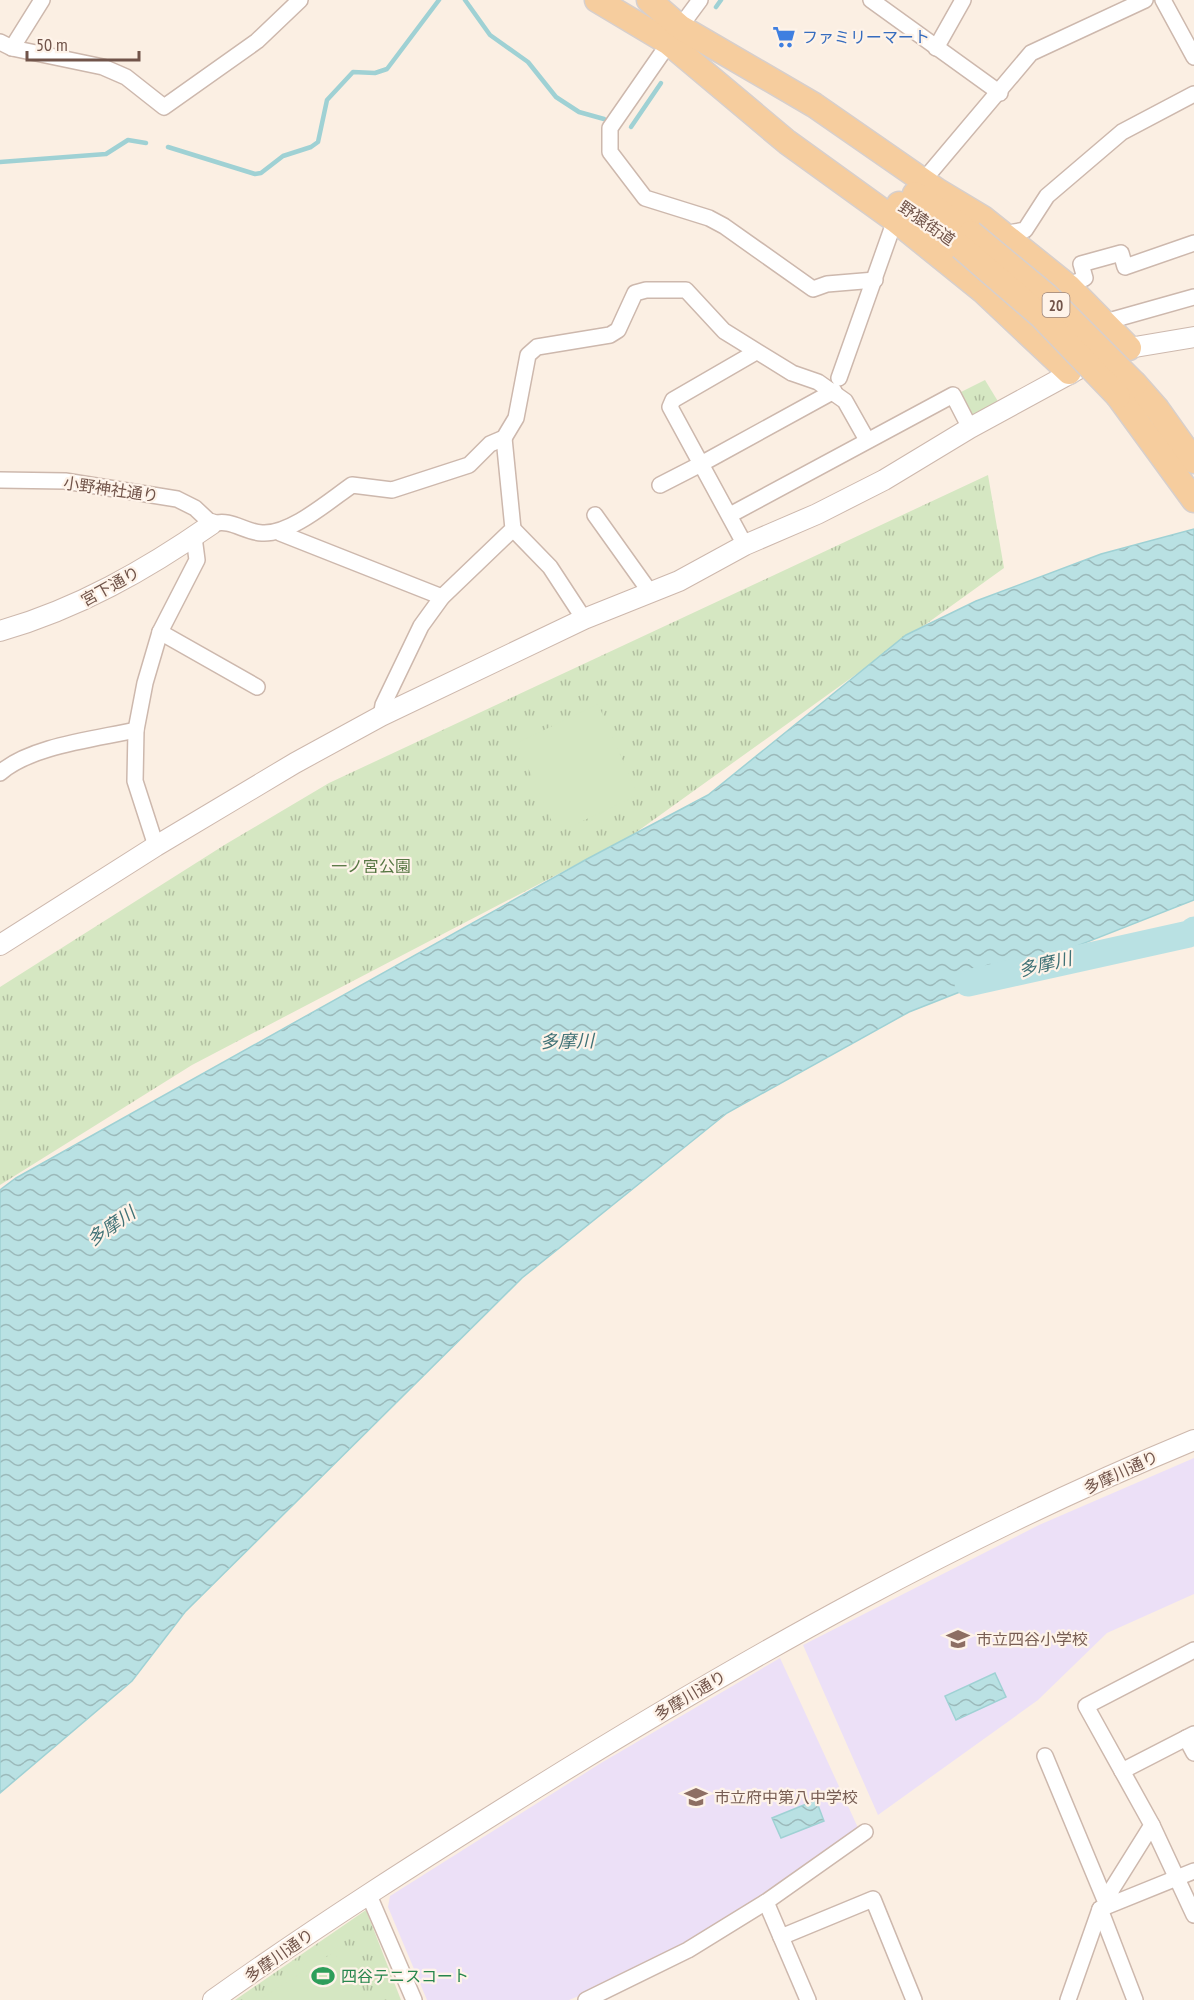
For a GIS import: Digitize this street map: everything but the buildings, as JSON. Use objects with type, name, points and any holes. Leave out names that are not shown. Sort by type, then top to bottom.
[{"type":"main road","name":"20","points":[[597,0],[675,35]]},
{"type":"main road","name":"野猿街道","points":[[610,0],[675,35],[1047,296],[1147,415],[1194,461]]},
{"type":"main road","name":"野猿街道","points":[[642,0],[675,35]]},
{"type":"main road","name":"20","points":[[648,0],[675,35]]},
{"type":"main road","points":[[675,35],[814,105],[1010,238],[1068,286],[1129,348]]},
{"type":"main road","points":[[675,35],[787,142],[895,220],[983,291],[1070,372]]},
{"type":"main road","name":"野猿街道","points":[[1147,415],[1194,500]]},
{"type":"street","points":[[42,0],[6,45],[103,67],[126,77],[164,107],[257,41],[300,0]]},
{"type":"street","points":[[700,0],[610,128],[610,152],[645,198],[710,218],[813,289],[827,284],[875,280]]},
{"type":"street","points":[[871,0],[1000,93]]},
{"type":"street","points":[[936,48],[963,0]]},
{"type":"street","points":[[923,181],[1000,93],[1031,53],[1145,0]]},
{"type":"street","points":[[1163,0],[1194,57]]},
{"type":"street","points":[[1010,238],[1014,232],[1025,230],[1047,196],[1122,132],[1194,94]]},
{"type":"street","points":[[660,486],[836,384],[875,280],[879,258],[895,220]]},
{"type":"street","points":[[1068,286],[1085,278],[1081,264],[1121,253],[1125,267],[1194,243]]},
{"type":"street","points":[[280,533],[352,485],[392,490],[469,465],[490,444],[504,438],[516,418],[528,355],[537,347],[610,335],[618,330],[635,293],[646,290],[686,290],[724,330],[756,352],[792,373],[818,382],[836,384]]},
{"type":"street","points":[[1105,322],[1194,297]]},
{"type":"street","points":[[0,945],[156,846],[295,763],[381,716],[584,619],[679,581],[746,545],[863,491],[1070,372],[1129,348],[1194,337]]},
{"type":"street","points":[[746,545],[670,407],[673,400],[756,352]]},
{"type":"street","points":[[836,384],[867,440]]},
{"type":"street","points":[[730,515],[953,395],[970,428]]},
{"type":"street","points":[[504,438],[513,529],[550,567],[584,619]]},
{"type":"street","name":"小野神社通り","points":[[0,480],[65,481],[177,499],[195,508],[212,524]]},
{"type":"street","points":[[595,515],[650,592]]},
{"type":"street","points":[[212,524],[224,521],[260,533],[280,533],[442,597]]},
{"type":"street","name":"宮下通り","points":[[0,631],[76,605],[194,537],[212,524]]},
{"type":"street","points":[[381,716],[383,705],[406,653],[421,626],[442,597],[513,529]]},
{"type":"street","points":[[156,846],[135,781],[136,730],[145,683],[160,632],[197,560],[194,537]]},
{"type":"street","points":[[160,632],[257,687]]},
{"type":"street","points":[[0,773],[11,763],[31,755],[136,730]]},
{"type":"street","name":"多摩川通り","points":[[213,2000],[368,1893],[610,1742],[816,1622],[963,1546],[1194,1440]]},
{"type":"street","points":[[1194,1650],[1086,1706],[1152,1825],[1194,1916]]},
{"type":"street","points":[[1122,1771],[1190,1736],[1194,1753]]},
{"type":"street","points":[[1045,1756],[1103,1907],[1135,2000]]},
{"type":"street","points":[[1068,2000],[1103,1907],[1152,1825]]},
{"type":"street","points":[[593,1999],[687,1950],[766,1902],[865,1832]]},
{"type":"street","points":[[1103,1907],[1194,1871]]},
{"type":"street","points":[[368,1893],[414,2000]]},
{"type":"street","points":[[782,1937],[873,1899],[914,2000]]},
{"type":"street","points":[[766,1902],[808,2000]]},
{"type":"shaded area","name":"市立四谷小学校","points":[[1194,1458],[1194,1594],[1107,1633],[1038,1700],[878,1815],[803,1645],[1039,1525]]},
{"type":"shaded area","name":"市立府中第八中学校","points":[[780,1658],[859,1830],[685,1945],[569,2000],[427,2000],[388,1907],[390,1896],[601,1763]]},
{"type":"green space","points":[[985,380],[1002,408],[973,422],[957,394]]},
{"type":"green space","name":"一ノ宮公園","points":[[988,475],[1004,568],[631,836],[192,1065],[0,1185],[0,987],[226,844],[329,783]]},
{"type":"green space","points":[[598,704],[638,795],[557,833],[517,743]]},
{"type":"green space","points":[[366,1910],[401,2000],[235,2000]]},
{"type":"green space","name":"四谷テニスコート","points":[[334,1952],[367,2000],[259,2000]]},
{"type":"water","points":[[1194,529],[1194,900],[909,1012],[727,1113],[522,1278],[185,1612],[132,1681],[0,1793],[0,1190],[16,1178],[587,859],[708,795],[906,635],[976,601],[1101,554]]},
{"type":"water","points":[[995,1673],[1006,1697],[956,1720],[945,1696]]},
{"type":"water","points":[[816,1800],[824,1821],[781,1838],[772,1818]]},
{"type":"waterway","points":[[168,147],[255,174],[261,173],[283,156],[311,147],[318,142],[327,100],[353,72],[375,73],[387,69],[439,0]]},
{"type":"waterway","points":[[465,0],[490,35],[528,62],[556,97],[579,112],[604,119]]},
{"type":"waterway","points":[[716,7],[721,0]]},
{"type":"waterway","points":[[631,127],[661,83]]},
{"type":"waterway","points":[[0,162],[106,154],[128,140],[146,143]]},
{"type":"waterway","name":"多摩川","points":[[968,983],[1189,934],[1194,930]]},
{"type":"place","name":"ファミリーマート","points":[[784,37]]},
{"type":"place","name":"市立四谷小学校","points":[[958,1639]]},
{"type":"place","name":"市立府中第八中学校","points":[[696,1797]]},
{"type":"place","name":"四谷テニスコート","points":[[323,1976]]}]
